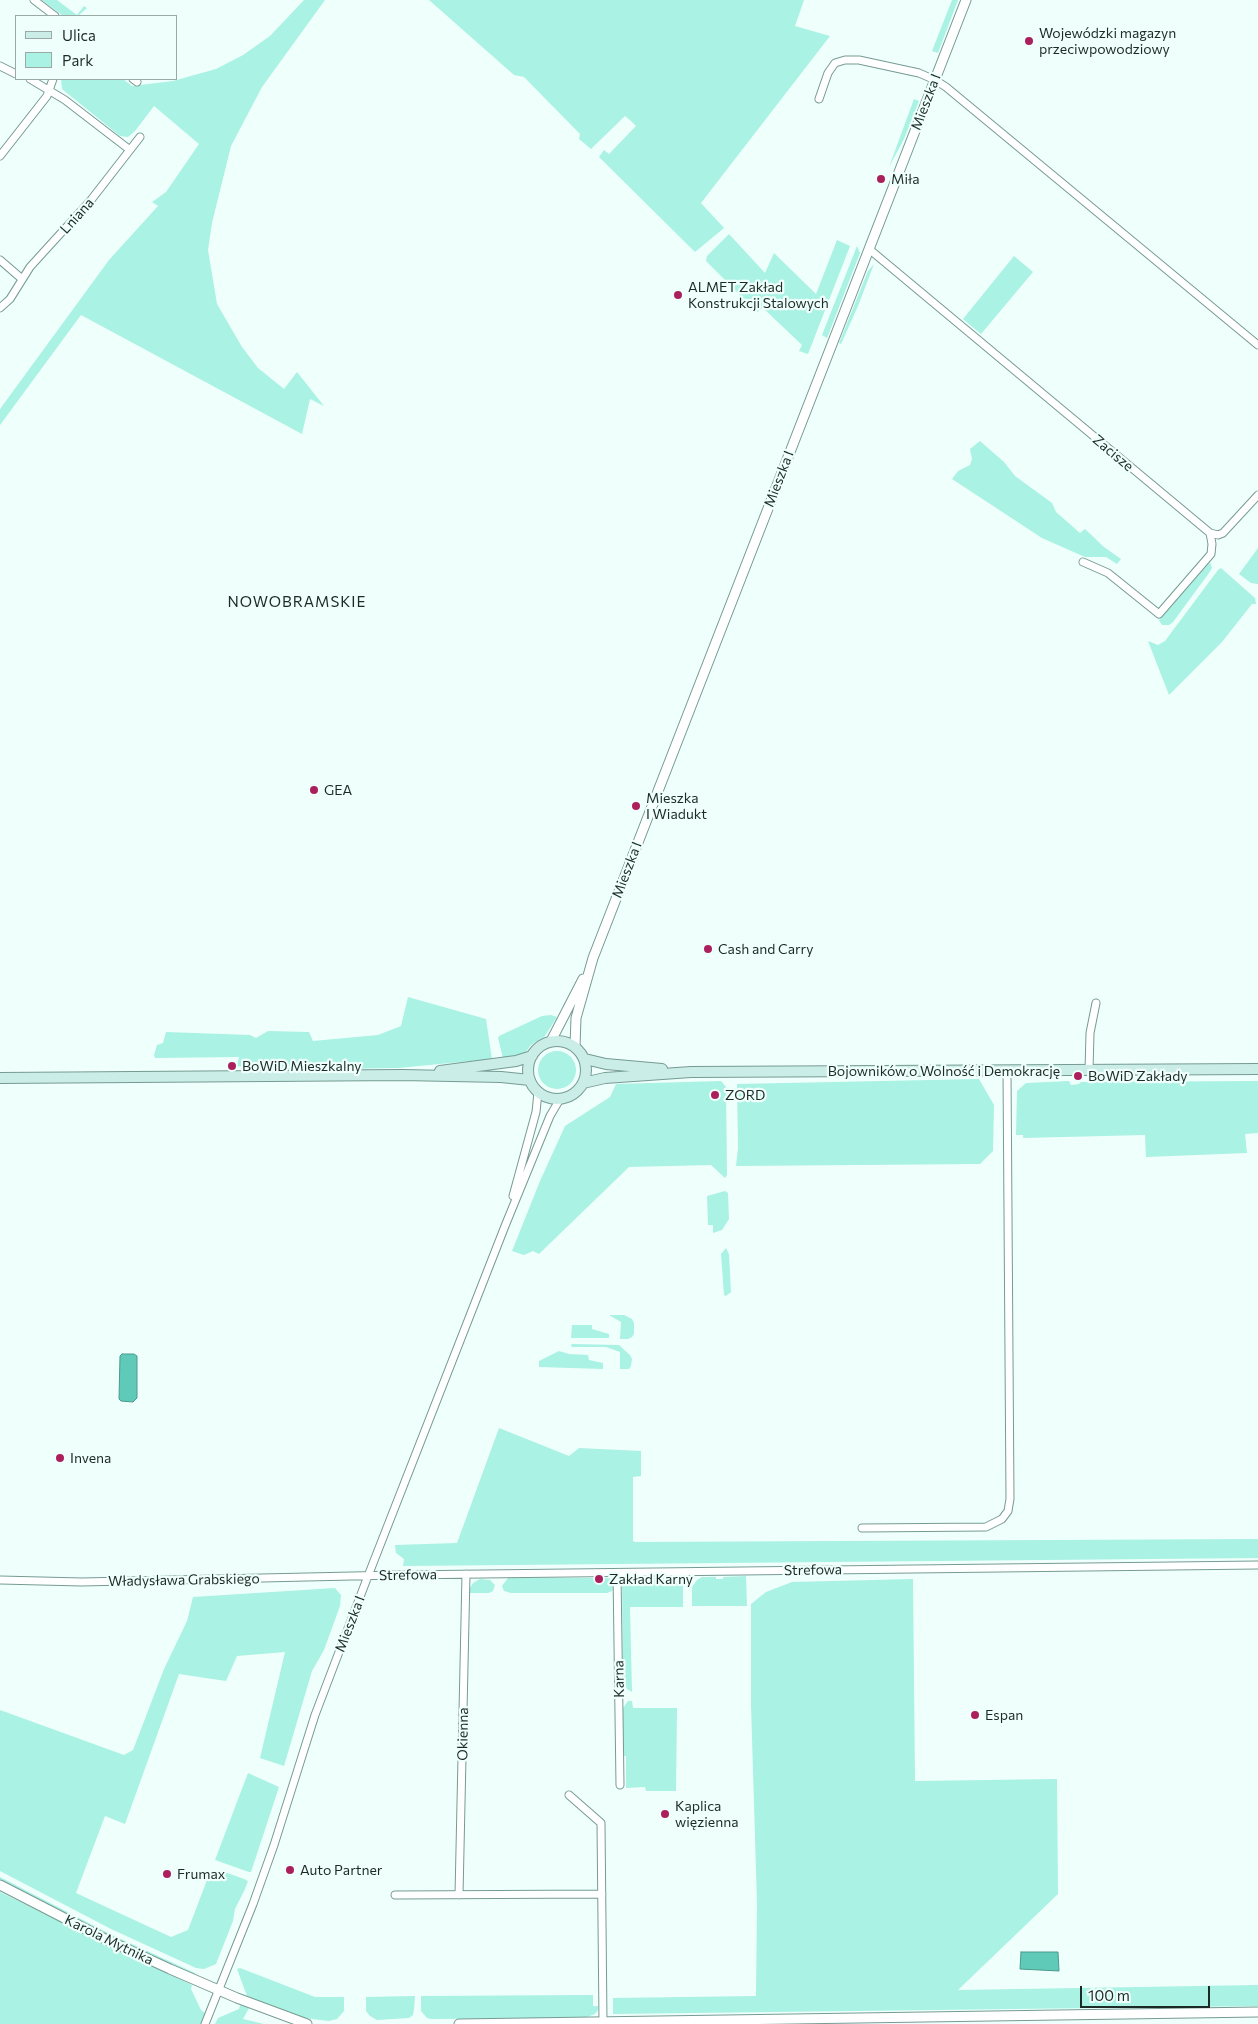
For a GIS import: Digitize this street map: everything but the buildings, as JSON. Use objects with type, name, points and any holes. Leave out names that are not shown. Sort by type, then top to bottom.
[{"type":"main road","points":[[551,1041],[567,1042],[575,1046],[585,1059],[586,1076],[578,1091],[560,1099],[548,1098],[538,1092],[530,1080],[528,1072],[532,1056],[543,1044],[551,1041]]},
{"type":"main road","points":[[402,1075],[500,1064],[532,1056]]},
{"type":"main road","name":"Bojowników o Wolność i Demokrację","points":[[585,1059],[606,1064],[691,1072]]},
{"type":"main road","name":"Bojowników o Wolność i Demokrację","points":[[583,1084],[605,1078],[691,1072],[1007,1072],[1258,1069]]},
{"type":"main road","points":[[0,1078],[402,1075],[501,1077],[530,1080]]},
{"type":"street","points":[[34,0],[52,15]]},
{"type":"street","name":"Mieszka I","points":[[575,1046],[576,1018],[593,958],[966,0]]},
{"type":"street","points":[[818,99],[831,68],[835,63],[845,60],[859,60],[918,73],[946,86],[1258,345]]},
{"type":"street","points":[[0,66],[15,74]]},
{"type":"street","points":[[32,80],[65,100],[130,150]]},
{"type":"street","points":[[0,156],[49,90],[53,80]]},
{"type":"street","name":"Lniana","points":[[0,308],[10,299],[30,267],[91,200],[140,137]]},
{"type":"street","name":"Zacisze","points":[[869,249],[1210,534]]},
{"type":"street","points":[[0,260],[22,279]]},
{"type":"street","points":[[1083,562],[1108,574],[1159,614],[1211,554],[1210,534],[1218,535],[1223,533],[1258,495]]},
{"type":"street","name":"Mieszka I","points":[[551,1041],[593,958]]},
{"type":"street","points":[[1089,1071],[1090,1033],[1096,1003]]},
{"type":"street","points":[[862,1528],[986,1527],[1002,1519],[1008,1511],[1010,1492],[1007,1072]]},
{"type":"street","name":"Mieszka I","points":[[505,1226],[536,1112],[538,1092]]},
{"type":"street","name":"Mieszka I","points":[[205,2024],[274,1845],[315,1715],[368,1576],[505,1226],[550,1116],[560,1099]]},
{"type":"street","name":"Strefowa","points":[[368,1576],[1258,1565]]},
{"type":"street","name":"Karna","points":[[617,1573],[620,1785]]},
{"type":"street","name":"Okienna","points":[[459,1895],[466,1574]]},
{"type":"street","name":"Władysława Grabskiego","points":[[0,1580],[82,1582],[368,1576]]},
{"type":"street","points":[[569,1795],[601,1823],[603,2022]]},
{"type":"street","name":"Karola Mytnika","points":[[0,1885],[105,1939],[219,1991],[297,2022],[307,2024]]},
{"type":"street","points":[[395,1895],[602,1894]]},
{"type":"street","points":[[459,2024],[1258,2012]]},
{"type":"green space","points":[[42,0],[57,0],[77,15],[62,15]]},
{"type":"green space","points":[[304,0],[325,0],[262,87],[231,146],[212,223],[208,250],[217,304],[242,347],[258,368],[284,389],[297,372],[324,406],[310,399],[302,434],[81,315],[0,425],[0,409],[109,260],[158,206],[152,202],[166,192],[199,144],[154,106],[135,131],[128,137],[120,136],[62,89],[61,80],[124,80],[132,86],[178,80],[216,69],[243,55],[270,36]]},
{"type":"green space","points":[[429,0],[804,0],[795,26],[830,36],[701,203],[724,228],[695,252],[599,157],[604,150],[609,154],[636,126],[631,121],[625,116],[591,149],[579,139],[580,134],[524,77],[514,75]]},
{"type":"green space","points":[[952,0],[958,0],[938,53],[932,51]]},
{"type":"green space","points":[[84,6],[87,8],[79,15],[77,15]]},
{"type":"green space","points":[[914,99],[919,101],[904,139],[889,167]]},
{"type":"green space","points":[[729,234],[765,273],[774,253],[816,294],[837,240],[850,246],[808,354],[799,351],[802,345],[763,308],[757,312],[706,261],[707,256]]},
{"type":"green space","points":[[857,246],[860,253],[827,338],[822,335]]},
{"type":"green space","points":[[1014,256],[1033,272],[981,334],[963,319]]},
{"type":"green space","points":[[874,264],[841,344],[839,343],[868,271]]},
{"type":"green space","points":[[980,441],[1004,462],[1015,476],[1052,503],[1056,512],[1080,533],[1085,529],[1104,547],[1121,559],[1117,564],[1106,557],[1085,557],[1042,538],[952,479],[958,471],[970,465],[972,459],[970,449]]},
{"type":"green space","points":[[1258,548],[1258,584],[1251,583],[1239,574]]},
{"type":"green space","points":[[1210,562],[1212,568],[1209,573],[1173,622],[1169,625],[1162,625],[1159,620]]},
{"type":"green space","points":[[1221,568],[1255,598],[1256,604],[1252,604],[1222,642],[1169,695],[1148,641],[1158,645],[1165,641]]},
{"type":"green space","points":[[408,997],[486,1019],[492,1059],[398,1068],[276,1070],[237,1066],[239,1057],[155,1058],[154,1055],[157,1045],[163,1043],[166,1032],[250,1035],[256,1038],[268,1031],[309,1032],[313,1041],[378,1035],[401,1026]]},
{"type":"green space","points":[[551,1015],[557,1017],[545,1036],[531,1045],[525,1053],[503,1058],[499,1036],[542,1016]]},
{"type":"green space","points":[[557,1051],[570,1057],[576,1070],[570,1083],[557,1089],[544,1083],[538,1070],[544,1057]]},
{"type":"green space","points":[[979,1079],[994,1105],[993,1151],[980,1164],[736,1166],[738,1148],[737,1084]]},
{"type":"green space","points":[[721,1081],[726,1087],[727,1175],[725,1178],[711,1165],[629,1167],[539,1254],[533,1251],[524,1255],[512,1251],[540,1181],[565,1126],[610,1097],[616,1084]]},
{"type":"green space","points":[[1069,1081],[1071,1085],[1081,1082],[1258,1081],[1258,1133],[1245,1134],[1247,1153],[1146,1157],[1145,1135],[1023,1138],[1023,1135],[1016,1135],[1017,1091],[1026,1083]]},
{"type":"green space","points":[[725,1191],[728,1193],[729,1219],[722,1230],[713,1233],[713,1225],[708,1225],[707,1196]]},
{"type":"green space","points":[[726,1248],[729,1254],[731,1292],[726,1296],[724,1295],[721,1254]]},
{"type":"green space","points":[[609,1315],[624,1315],[632,1319],[634,1334],[632,1337],[620,1339],[621,1322]]},
{"type":"green space","points":[[572,1325],[592,1325],[592,1329],[609,1334],[609,1338],[571,1338]]},
{"type":"green space","points":[[572,1344],[619,1345],[630,1355],[632,1359],[631,1366],[629,1369],[620,1369],[620,1352],[606,1347],[572,1347]]},
{"type":"green space","points":[[559,1351],[569,1354],[588,1355],[589,1360],[603,1363],[603,1369],[539,1367],[539,1361]]},
{"type":"green space","points":[[499,1428],[569,1456],[579,1448],[641,1451],[641,1476],[633,1477],[633,1541],[635,1542],[1258,1539],[1258,1558],[403,1566],[404,1559],[396,1553],[395,1545],[457,1543]]},
{"type":"green space","points":[[746,1576],[747,1606],[692,1606],[692,1587],[702,1577],[723,1579],[723,1577]]},
{"type":"green space","points":[[508,1578],[606,1578],[612,1579],[614,1586],[612,1591],[607,1593],[511,1593],[504,1591],[502,1586]]},
{"type":"green space","points":[[631,1578],[676,1578],[683,1585],[683,1607],[630,1607],[632,1692],[627,1689],[623,1678],[622,1582]]},
{"type":"green space","points":[[480,1579],[490,1580],[495,1585],[493,1591],[489,1593],[470,1593],[473,1583]]},
{"type":"green space","points":[[913,1579],[915,1781],[1057,1779],[1058,1894],[958,1990],[1258,1985],[1258,2006],[613,2014],[613,1998],[756,1996],[757,1903],[751,1705],[751,1604],[766,1592],[792,1582]]},
{"type":"green space","points":[[335,1588],[341,1595],[340,1606],[324,1650],[312,1671],[284,1766],[260,1758],[285,1652],[237,1656],[226,1681],[179,1674],[125,1824],[105,1816],[76,1893],[171,1937],[188,1930],[210,1872],[219,1870],[248,1881],[235,1909],[233,1921],[216,1964],[204,1969],[196,1968],[111,1929],[0,1871],[0,1710],[124,1755],[133,1750],[164,1669],[187,1621],[193,1597]]},
{"type":"green space","points":[[628,1701],[632,1701],[633,1708],[677,1708],[676,1791],[646,1791],[645,1787],[626,1788],[626,1756],[623,1756],[623,1708]]},
{"type":"green space","points":[[248,1773],[279,1787],[251,1872],[215,1860]]},
{"type":"green space","points":[[0,1877],[108,1933],[195,1973],[196,1976],[108,1936],[0,1880]]},
{"type":"green space","points":[[0,1892],[192,1985],[191,1989],[201,2010],[205,2013],[201,2024],[0,2024]]},
{"type":"green space","points":[[240,1968],[315,1997],[344,1997],[344,2011],[337,2019],[329,2021],[304,2018],[272,2007],[247,1996],[237,1969]]},
{"type":"green space","points":[[593,1995],[593,2006],[598,2006],[598,2010],[595,2014],[584,2018],[431,2019],[427,2018],[421,2011],[421,1996]]},
{"type":"green space","points":[[415,1996],[413,2015],[409,2018],[377,2020],[366,2011],[366,1997]]},
{"type":"green space","points":[[240,2005],[249,2008],[243,2019],[264,2024],[215,2024],[218,2018],[239,2009]]},
{"type":"shaded area","points":[[122,1354],[134,1354],[137,1356],[137,1398],[133,1402],[121,1401],[119,1399],[120,1356]]},
{"type":"shaded area","points":[[1021,1952],[1058,1952],[1059,1971],[1020,1969]]},
{"type":"place","name":"Wojewódzki magazyn przeciwpowodziowy","points":[[1029,41]]},
{"type":"place","name":"Miła","points":[[881,179]]},
{"type":"place","name":"ALMET Zakład Konstrukcji Stalowych","points":[[678,295]]},
{"type":"place","name":"GEA","points":[[314,790]]},
{"type":"place","name":"Mieszka I Wiadukt","points":[[636,806]]},
{"type":"place","name":"Cash and Carry","points":[[708,949]]},
{"type":"place","name":"BoWiD Mieszkalny","points":[[232,1066]]},
{"type":"place","name":"BoWiD Zakłady","points":[[1078,1076]]},
{"type":"place","name":"ZORD","points":[[715,1095]]},
{"type":"place","name":"Invena","points":[[60,1458]]},
{"type":"place","name":"Zakład Karny","points":[[599,1579]]},
{"type":"place","name":"Espan","points":[[975,1715]]},
{"type":"place","name":"Kaplica więzienna","points":[[665,1814]]},
{"type":"place","name":"Auto Partner","points":[[290,1870]]},
{"type":"place","name":"Frumax","points":[[167,1874]]},
{"type":"district","name":"NOWOBRAMSKIE","points":[[297,602]]}]
